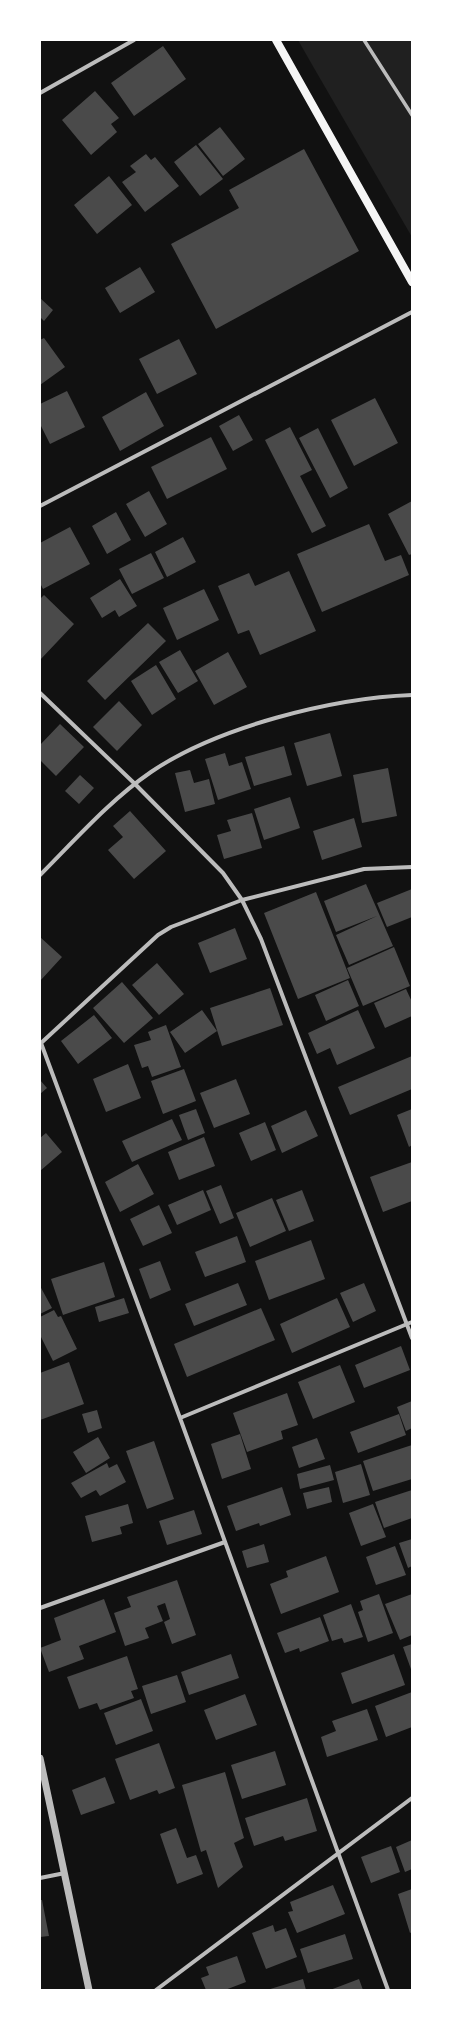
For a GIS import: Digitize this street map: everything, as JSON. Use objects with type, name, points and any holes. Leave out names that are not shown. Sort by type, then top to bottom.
[{"type":"main road","points":[[276,40],[412,282]]},
{"type":"street","points":[[40,93],[134,40]]},
{"type":"street","points":[[364,40],[412,115]]},
{"type":"street","points":[[40,506],[412,312]]},
{"type":"street","points":[[40,694],[135,784],[223,873],[242,900],[261,939],[412,1338]]},
{"type":"street","points":[[40,875],[88,826],[135,784],[180,754],[243,728],[307,711],[379,696],[412,695]]},
{"type":"street","points":[[388,1990],[180,1418],[41,1043],[158,935],[171,927],[242,900],[364,869],[412,867]]},
{"type":"street","points":[[180,1418],[412,1322]]},
{"type":"street","points":[[40,1608],[225,1542]]},
{"type":"street","points":[[40,1758],[65,1872],[88,1990]]},
{"type":"street","points":[[156,1990],[412,1798]]},
{"type":"street","points":[[40,1878],[65,1872]]},
{"type":"shaded area","points":[[298,40],[412,40],[412,237],[314,68]]},
{"type":"building","points":[[163,46],[186,79],[134,116],[111,83]]},
{"type":"building","points":[[95,91],[119,118],[111,124],[117,132],[91,155],[62,120]]},
{"type":"building","points":[[220,127],[245,159],[223,176],[198,144]]},
{"type":"building","points":[[196,145],[223,179],[200,196],[174,162]]},
{"type":"building","points":[[304,149],[359,251],[216,329],[171,244],[239,208],[229,190]]},
{"type":"building","points":[[146,154],[151,160],[155,157],[179,186],[145,212],[122,182],[136,172],[130,166]]},
{"type":"building","points":[[109,176],[132,205],[97,234],[74,205]]},
{"type":"building","points":[[140,267],[155,292],[120,313],[105,288]]},
{"type":"building","points":[[40,298],[53,310],[44,321],[40,317]]},
{"type":"building","points":[[44,338],[65,367],[40,385],[40,340]]},
{"type":"building","points":[[179,339],[197,374],[157,394],[139,359]]},
{"type":"building","points":[[67,391],[85,427],[50,444],[40,424],[40,404]]},
{"type":"building","points":[[146,392],[164,426],[120,451],[102,417]]},
{"type":"building","points":[[375,398],[398,443],[354,466],[331,420]]},
{"type":"building","points":[[239,415],[253,440],[233,451],[219,426]]},
{"type":"building","points":[[290,427],[312,470],[300,476],[326,526],[312,533],[265,440]]},
{"type":"building","points":[[318,428],[348,488],[330,498],[299,438]]},
{"type":"building","points":[[211,437],[227,469],[167,499],[151,467]]},
{"type":"building","points":[[149,491],[167,524],[145,537],[126,504]]},
{"type":"building","points":[[412,501],[412,554],[409,555],[388,514]]},
{"type":"building","points":[[116,512],[131,540],[107,554],[92,526]]},
{"type":"building","points":[[369,524],[385,561],[401,555],[409,575],[322,612],[297,554]]},
{"type":"building","points":[[70,527],[90,564],[43,589],[40,583],[40,543]]},
{"type":"building","points":[[183,537],[196,562],[167,577],[155,552]]},
{"type":"building","points":[[151,553],[164,578],[132,594],[119,569]]},
{"type":"building","points":[[289,571],[316,631],[260,655],[249,630],[238,634],[218,586],[249,573],[255,586]]},
{"type":"building","points":[[120,579],[137,606],[119,617],[115,610],[102,618],[90,598]]},
{"type":"building","points":[[204,589],[219,620],[177,640],[163,608]]},
{"type":"building","points":[[44,595],[74,624],[40,660],[40,599]]},
{"type":"building","points":[[148,623],[166,641],[105,700],[87,681]]},
{"type":"building","points":[[180,650],[198,681],[178,693],[159,662]]},
{"type":"building","points":[[228,652],[247,687],[214,705],[195,671]]},
{"type":"building","points":[[156,665],[176,699],[152,715],[131,681]]},
{"type":"building","points":[[119,701],[142,725],[117,751],[93,727]]},
{"type":"building","points":[[60,724],[84,747],[56,776],[40,760],[40,745]]},
{"type":"building","points":[[330,733],[342,776],[307,786],[294,743]]},
{"type":"building","points":[[284,746],[292,775],[254,786],[245,757]]},
{"type":"building","points":[[225,753],[229,766],[242,762],[251,789],[218,800],[205,759]]},
{"type":"building","points":[[388,768],[397,816],[362,823],[353,775]]},
{"type":"building","points":[[190,770],[194,783],[209,779],[215,804],[185,812],[175,773]]},
{"type":"building","points":[[80,775],[94,788],[79,804],[65,791]]},
{"type":"building","points":[[290,797],[300,828],[264,840],[254,809]]},
{"type":"building","points":[[130,811],[166,851],[134,879],[108,850],[123,837],[113,826]]},
{"type":"building","points":[[252,813],[262,848],[224,859],[217,835],[231,831],[227,820]]},
{"type":"building","points":[[354,818],[362,847],[322,860],[313,831]]},
{"type":"building","points":[[366,884],[393,946],[349,965],[336,935],[377,916],[336,932],[324,901]]},
{"type":"building","points":[[412,889],[412,917],[387,927],[377,903]]},
{"type":"building","points":[[316,892],[350,978],[298,999],[264,913]]},
{"type":"building","points":[[235,928],[247,959],[210,973],[198,943]]},
{"type":"building","points":[[40,937],[62,957],[40,981]]},
{"type":"building","points":[[394,947],[410,986],[363,1006],[347,968]]},
{"type":"building","points":[[157,963],[184,994],[159,1015],[132,985]]},
{"type":"building","points":[[348,980],[359,1006],[326,1021],[315,995]]},
{"type":"building","points":[[122,982],[153,1018],[124,1043],[93,1008]]},
{"type":"building","points":[[270,988],[283,1025],[222,1046],[210,1008]]},
{"type":"building","points":[[406,989],[412,1002],[412,1016],[385,1028],[374,1003]]},
{"type":"building","points":[[202,1010],[217,1031],[185,1053],[170,1032]]},
{"type":"building","points":[[358,1010],[375,1048],[337,1065],[330,1048],[317,1054],[308,1033]]},
{"type":"building","points":[[94,1015],[112,1038],[78,1064],[61,1041]]},
{"type":"building","points":[[166,1025],[181,1067],[152,1077],[148,1066],[142,1068],[134,1045],[151,1040],[148,1032]]},
{"type":"building","points":[[412,1056],[412,1089],[350,1115],[338,1087]]},
{"type":"building","points":[[128,1064],[141,1098],[106,1112],[93,1079]]},
{"type":"building","points":[[184,1069],[196,1101],[163,1114],[151,1081]]},
{"type":"building","points":[[236,1079],[250,1114],[214,1128],[200,1093]]},
{"type":"building","points":[[40,1080],[47,1088],[40,1094]]},
{"type":"building","points":[[196,1109],[205,1133],[188,1140],[179,1115]]},
{"type":"building","points":[[412,1109],[412,1145],[409,1147],[397,1115]]},
{"type":"building","points":[[306,1110],[318,1136],[282,1153],[271,1126]]},
{"type":"building","points":[[172,1119],[182,1140],[132,1162],[122,1141]]},
{"type":"building","points":[[265,1122],[276,1150],[251,1161],[239,1133]]},
{"type":"building","points":[[46,1133],[62,1152],[40,1171],[40,1138]]},
{"type":"building","points":[[204,1137],[215,1166],[179,1180],[168,1152]]},
{"type":"building","points":[[412,1162],[412,1201],[383,1212],[370,1177]]},
{"type":"building","points":[[138,1164],[154,1194],[120,1212],[105,1182]]},
{"type":"building","points":[[221,1185],[234,1218],[220,1224],[206,1191]]},
{"type":"building","points":[[203,1190],[211,1210],[177,1225],[168,1205]]},
{"type":"building","points":[[302,1190],[314,1221],[289,1231],[276,1200]]},
{"type":"building","points":[[272,1198],[286,1231],[250,1247],[236,1213]]},
{"type":"building","points":[[159,1205],[172,1233],[143,1246],[130,1219]]},
{"type":"building","points":[[237,1236],[246,1262],[205,1277],[195,1252]]},
{"type":"building","points":[[311,1240],[325,1279],[269,1300],[255,1261]]},
{"type":"building","points":[[160,1261],[171,1290],[150,1299],[139,1269]]},
{"type":"building","points":[[104,1262],[115,1297],[63,1315],[51,1279]]},
{"type":"building","points":[[238,1283],[247,1305],[194,1326],[185,1304]]},
{"type":"building","points":[[364,1283],[376,1311],[353,1322],[340,1293]]},
{"type":"building","points":[[40,1286],[52,1308],[40,1314]]},
{"type":"building","points":[[124,1298],[129,1313],[99,1322],[95,1307]]},
{"type":"building","points":[[337,1298],[350,1327],[292,1353],[280,1324]]},
{"type":"building","points":[[261,1308],[275,1340],[187,1377],[174,1344]]},
{"type":"building","points":[[54,1310],[58,1317],[61,1316],[77,1349],[53,1361],[40,1335],[40,1317]]},
{"type":"building","points":[[401,1346],[410,1370],[364,1388],[355,1365]]},
{"type":"building","points":[[69,1362],[84,1404],[40,1420],[40,1373]]},
{"type":"building","points":[[340,1365],[355,1402],[313,1419],[298,1382]]},
{"type":"building","points":[[287,1393],[298,1425],[281,1431],[283,1439],[247,1452],[233,1413]]},
{"type":"building","points":[[412,1401],[412,1428],[406,1431],[397,1407]]},
{"type":"building","points":[[97,1410],[102,1428],[88,1433],[82,1414]]},
{"type":"building","points":[[399,1414],[406,1435],[358,1453],[350,1432]]},
{"type":"building","points":[[240,1434],[251,1469],[222,1479],[211,1444]]},
{"type":"building","points":[[98,1437],[110,1458],[86,1473],[73,1452]]},
{"type":"building","points":[[317,1438],[325,1459],[299,1468],[292,1447]]},
{"type":"building","points":[[154,1441],[174,1499],[147,1509],[126,1451]]},
{"type":"building","points":[[412,1445],[412,1479],[373,1491],[363,1461]]},
{"type":"building","points":[[107,1463],[109,1468],[117,1464],[126,1482],[100,1496],[96,1490],[81,1498],[71,1483]]},
{"type":"building","points":[[361,1464],[370,1495],[343,1503],[335,1472]]},
{"type":"building","points":[[330,1465],[334,1480],[300,1489],[297,1474]]},
{"type":"building","points":[[282,1487],[291,1515],[260,1526],[259,1523],[236,1531],[227,1506]]},
{"type":"building","points":[[329,1487],[332,1502],[307,1509],[303,1493]]},
{"type":"building","points":[[412,1490],[412,1518],[384,1528],[375,1502]]},
{"type":"building","points":[[128,1504],[133,1523],[120,1527],[122,1534],[92,1542],[85,1516]]},
{"type":"building","points":[[373,1504],[386,1537],[361,1546],[349,1513]]},
{"type":"building","points":[[194,1510],[202,1534],[167,1545],[159,1521]]},
{"type":"building","points":[[412,1539],[412,1566],[408,1568],[399,1543]]},
{"type":"building","points":[[264,1544],[269,1562],[247,1568],[242,1551]]},
{"type":"building","points":[[395,1546],[406,1575],[376,1585],[366,1557]]},
{"type":"building","points":[[326,1556],[339,1592],[281,1614],[270,1584],[288,1577],[286,1571]]},
{"type":"building","points":[[177,1580],[196,1635],[172,1644],[164,1622],[170,1619],[165,1603],[157,1606],[163,1621],[145,1628],[149,1638],[125,1646],[114,1613],[131,1607],[127,1597]]},
{"type":"building","points":[[379,1594],[393,1633],[368,1642],[358,1612],[363,1610],[360,1601]]},
{"type":"building","points":[[412,1594],[412,1635],[400,1640],[385,1604]]},
{"type":"building","points":[[104,1599],[116,1632],[79,1646],[84,1659],[49,1672],[40,1648],[61,1640],[54,1618]]},
{"type":"building","points":[[351,1604],[363,1637],[344,1643],[342,1638],[332,1641],[323,1615]]},
{"type":"building","points":[[320,1617],[329,1641],[300,1652],[299,1648],[285,1653],[277,1633]]},
{"type":"building","points":[[412,1644],[412,1672],[403,1647]]},
{"type":"building","points":[[231,1654],[239,1678],[189,1695],[181,1672]]},
{"type":"building","points":[[394,1654],[405,1685],[352,1704],[341,1673]]},
{"type":"building","points":[[127,1656],[138,1689],[131,1691],[134,1698],[100,1710],[97,1703],[79,1709],[67,1677]]},
{"type":"building","points":[[177,1675],[186,1702],[151,1714],[142,1686]]},
{"type":"building","points":[[412,1692],[412,1727],[386,1737],[375,1706]]},
{"type":"building","points":[[245,1694],[257,1725],[216,1740],[204,1710]]},
{"type":"building","points":[[141,1699],[153,1731],[116,1745],[104,1713]]},
{"type":"building","points":[[367,1709],[378,1740],[327,1757],[321,1737],[336,1731],[332,1721]]},
{"type":"building","points":[[159,1743],[175,1788],[159,1794],[157,1790],[130,1800],[115,1759]]},
{"type":"building","points":[[275,1751],[286,1785],[242,1799],[231,1765]]},
{"type":"building","points":[[225,1772],[244,1838],[234,1843],[243,1867],[218,1888],[206,1850],[201,1852],[182,1785]]},
{"type":"building","points":[[105,1777],[115,1803],[81,1815],[72,1790]]},
{"type":"building","points":[[307,1798],[317,1831],[285,1841],[283,1836],[254,1846],[245,1818]]},
{"type":"building","points":[[176,1828],[187,1858],[196,1855],[203,1874],[177,1884],[160,1834]]},
{"type":"building","points":[[412,1840],[412,1869],[405,1872],[396,1847]]},
{"type":"building","points":[[391,1846],[400,1872],[371,1883],[361,1857]]},
{"type":"building","points":[[333,1885],[345,1914],[297,1933],[288,1912],[293,1911],[290,1902]]},
{"type":"building","points":[[412,1889],[412,1932],[410,1933],[398,1894]]},
{"type":"building","points":[[40,1900],[42,1900],[49,1936],[40,1937]]},
{"type":"building","points":[[273,1925],[275,1932],[286,1928],[297,1957],[266,1969],[252,1933]]},
{"type":"building","points":[[345,1934],[353,1959],[308,1973],[300,1949]]},
{"type":"building","points":[[237,1956],[246,1982],[225,1990],[206,1990],[201,1978],[209,1975],[206,1967]]},
{"type":"building","points":[[303,1979],[306,1990],[267,1990]]},
{"type":"building","points":[[359,1979],[363,1990],[330,1990]]}]
